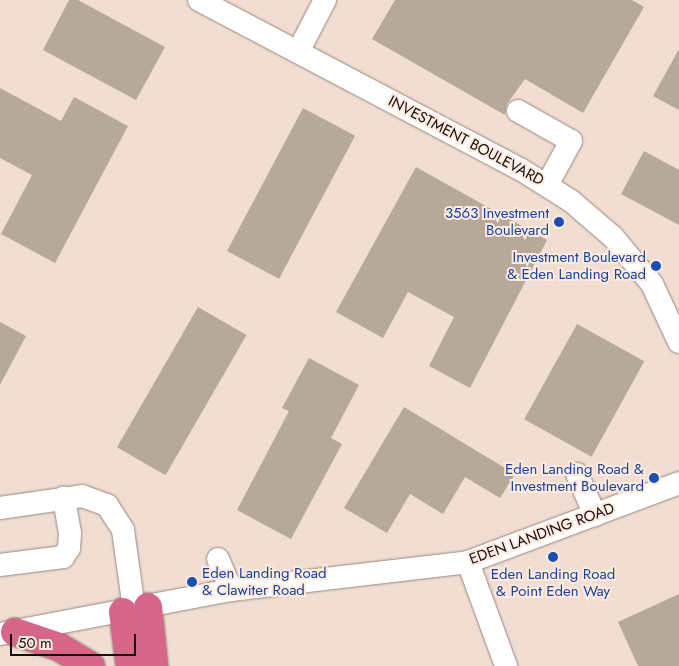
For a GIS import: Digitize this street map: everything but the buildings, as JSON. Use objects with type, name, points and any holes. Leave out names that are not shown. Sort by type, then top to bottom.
[{"type":"highway","points":[[130,666],[135,609]]},
{"type":"highway","points":[[135,609],[154,666]]},
{"type":"highway","points":[[8,633],[59,646],[91,666]]},
{"type":"street","name":"INVESTMENT BOULEVARD","points":[[199,0],[547,185],[613,236],[652,284],[679,342]]},
{"type":"street","points":[[298,52],[325,0]]},
{"type":"street","points":[[518,111],[571,141],[547,185]]},
{"type":"street","points":[[577,474],[595,515]]},
{"type":"street","name":"EDEN LANDING ROAD","points":[[8,633],[231,590],[468,562],[679,483]]},
{"type":"street","points":[[0,508],[64,498],[95,499],[117,516],[123,530],[135,609]]},
{"type":"street","points":[[0,565],[63,557],[69,548],[70,533],[64,498]]},
{"type":"street","points":[[218,559],[231,590]]},
{"type":"street","points":[[468,562],[506,666]]},
{"type":"place","name":"3563 Investment Boulevard","points":[[559,222]]},
{"type":"place","name":"Investment Boulevard & Eden Landing Road","points":[[656,266]]},
{"type":"place","name":"Eden Landing Road & Investment Boulevard","points":[[654,478]]},
{"type":"place","name":"Eden Landing Road & Point Eden Way","points":[[553,557]]},
{"type":"place","name":"Eden Landing Road & Clawiter Road","points":[[192,582]]}]
